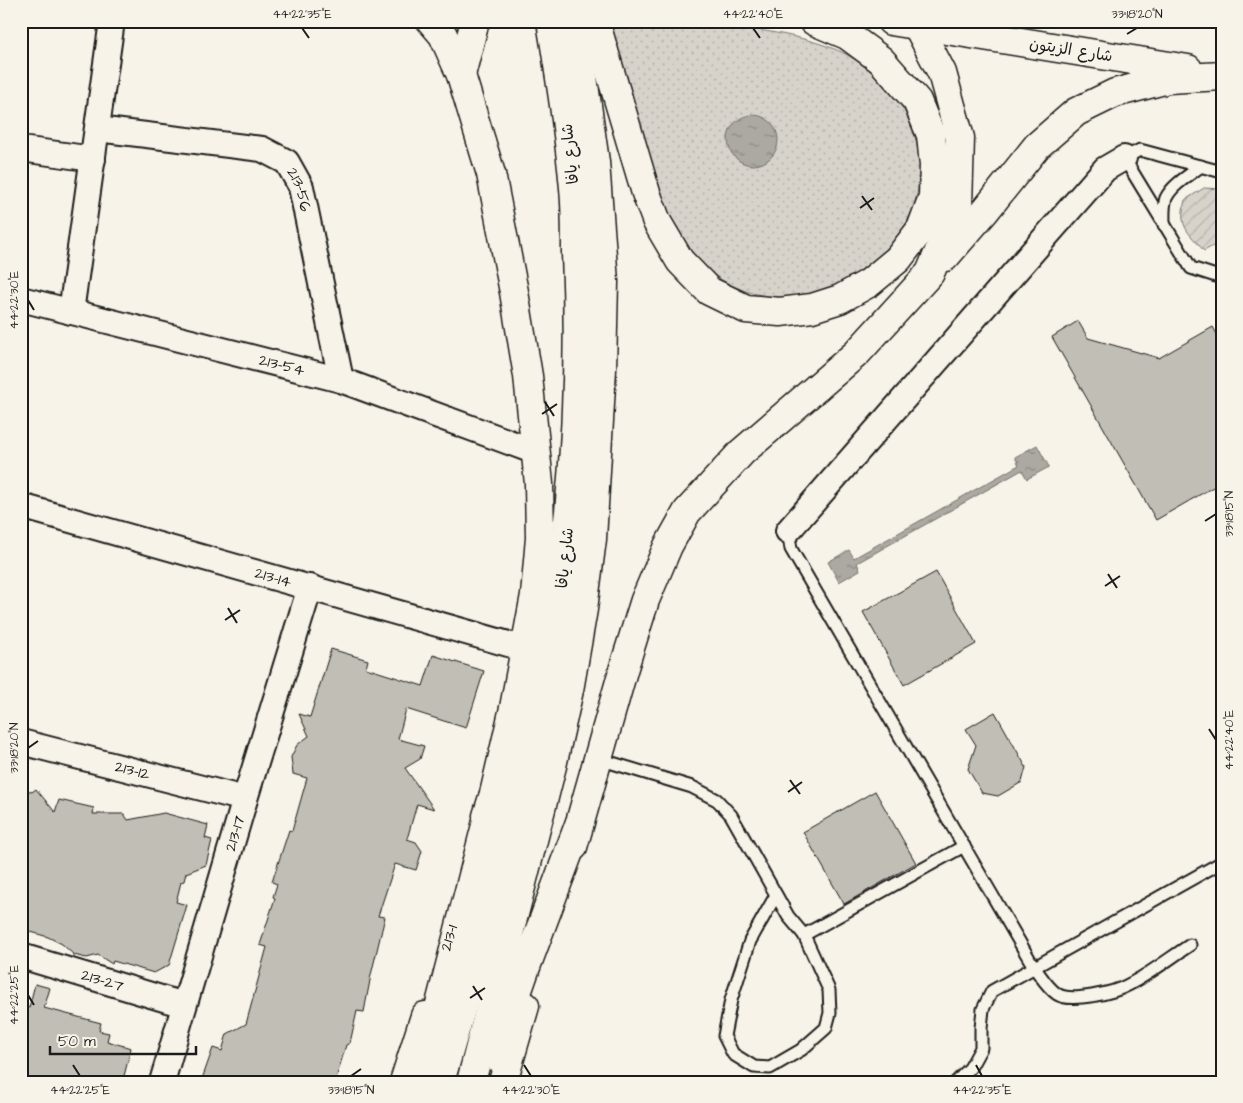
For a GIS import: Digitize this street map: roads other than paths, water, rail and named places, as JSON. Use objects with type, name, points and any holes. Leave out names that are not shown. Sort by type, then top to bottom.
[{"type":"main road","points":[[420,1082],[494,794],[526,649],[535,595],[540,538],[539,484],[528,376],[491,174],[461,75],[443,35],[431,21]]},
{"type":"main road","points":[[461,75],[474,21]]},
{"type":"main road","name":"شارع يافا","points":[[440,1082],[501,868],[533,742],[560,595],[572,495],[579,358],[574,188],[561,82],[551,21]]},
{"type":"main road","name":"شارع يافا","points":[[471,1082],[552,766],[569,690],[583,609],[592,539],[602,368],[604,282],[595,162],[575,21]]},
{"type":"main road","points":[[595,21],[646,193],[657,222],[680,261],[709,291],[746,309],[780,312],[822,305],[840,299],[869,283],[898,259],[921,229],[933,197],[934,165],[931,135],[916,101],[882,60],[847,35],[814,21]]},
{"type":"main road","points":[[908,23],[942,73],[960,138],[958,206],[930,273]]},
{"type":"main road","name":"شارع الزيتون","points":[[908,23],[980,29],[1222,75]]},
{"type":"main road","points":[[503,1082],[599,759],[624,667],[646,600],[668,546],[687,512],[742,452],[857,354],[985,211],[1037,146],[1076,112],[1115,93],[1168,79],[1222,75]]},
{"type":"main road","name":"213-1","points":[[404,1082],[494,794]]},
{"type":"main road","points":[[486,1082],[505,1023],[579,826]]},
{"type":"street","points":[[71,312],[112,21]]},
{"type":"street","name":"213-56","points":[[97,129],[262,149],[287,162],[301,187],[341,380]]},
{"type":"street","points":[[21,150],[93,159]]},
{"type":"street","points":[[788,531],[1105,169],[1124,158]]},
{"type":"street","name":"213-54","points":[[21,299],[341,380],[536,452]]},
{"type":"street","name":"213-14","points":[[21,506],[526,649]]},
{"type":"street","name":"213-17","points":[[162,1082],[245,799],[310,588]]},
{"type":"street","name":"213-12","points":[[21,742],[245,799]]},
{"type":"street","name":"213-27","points":[[21,956],[184,1005]]},
{"type":"lane","points":[[1222,172],[1140,150],[1124,158],[1190,268],[1222,278]]},
{"type":"lane","points":[[1164,225],[1166,197],[1176,185],[1201,166]]},
{"type":"lane","points":[[788,531],[791,549],[1034,967],[1046,984],[1058,994],[1069,998],[1094,995],[1127,986],[1190,945]]},
{"type":"lane","points":[[599,759],[692,787],[716,800],[731,816],[788,916],[804,935],[829,990],[830,1013],[826,1028],[801,1050],[770,1068],[754,1067],[733,1054],[724,1036],[731,1000],[750,941],[776,895]]},
{"type":"lane","points":[[804,935],[964,846]]},
{"type":"lane","points":[[956,1082],[970,1068],[981,1048],[983,1009],[992,991],[1222,862]]},
{"type":"water","points":[[753,115],[763,117],[771,122],[776,130],[778,140],[776,150],[771,158],[763,163],[753,165],[743,163],[735,158],[730,150],[728,140],[730,130],[735,122],[743,117]]},
{"type":"water","points":[[1037,445],[1049,467],[1027,479],[1022,470],[857,563],[860,570],[839,582],[828,562],[849,550],[854,558],[1019,465],[1015,457]]}]
